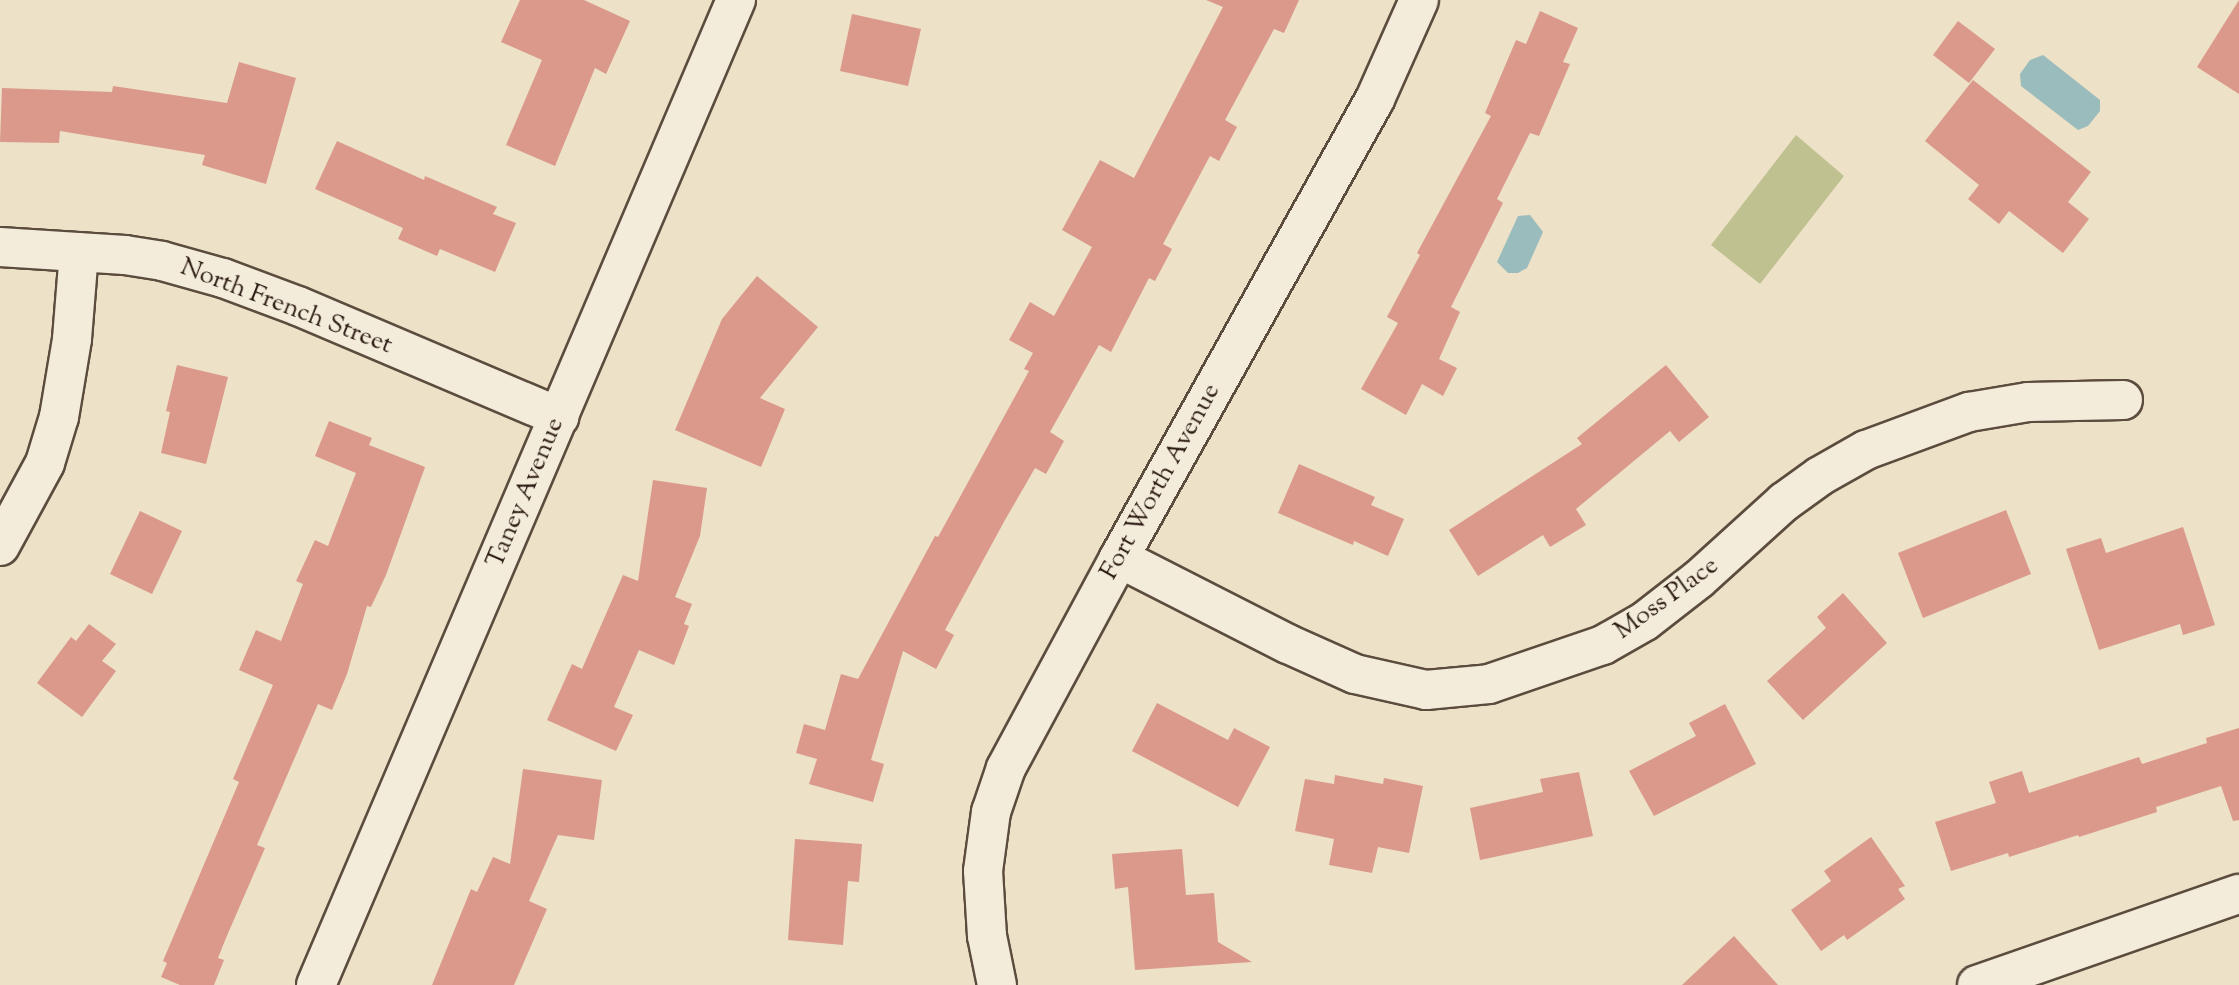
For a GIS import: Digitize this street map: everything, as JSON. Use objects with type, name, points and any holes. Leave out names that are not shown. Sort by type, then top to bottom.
[{"type":"street","name":"Taney Avenue","points":[[316,985],[736,0]]},
{"type":"street","name":"Fort Worth Avenue","points":[[997,985],[987,936],[984,890],[991,812],[1006,768],[1119,558],[1374,99],[1419,0]]},
{"type":"street","name":"North French Street","points":[[0,247],[162,261],[223,278],[298,306],[559,417]]},
{"type":"street","points":[[0,546],[45,463],[59,417],[72,339],[79,252]]},
{"type":"street","name":"Moss Place","points":[[1119,558],[1288,644],[1355,674],[1426,690],[1489,684],[1603,645],[1645,621],[1699,579],[1784,502],[1820,476],[1866,450],[1969,412],[2028,402],[2123,400]]},
{"type":"street","points":[[1977,985],[2239,894]]},
{"type":"green space","points":[[1796,135],[1844,176],[1760,284],[1711,245]]},
{"type":"water","points":[[2043,55],[2100,100],[2100,111],[2088,126],[2078,130],[2021,86],[2020,74],[2030,60]]},
{"type":"water","points":[[1530,215],[1543,232],[1527,268],[1518,273],[1508,273],[1497,262],[1518,216]]},
{"type":"building","points":[[520,0],[584,0],[630,21],[606,74],[595,68],[555,166],[506,145],[542,60],[501,42]]},
{"type":"building","points":[[1206,0],[1299,0],[1284,33],[1274,29],[1225,120],[1237,127],[1219,161],[1210,156],[1163,244],[1172,249],[1155,281],[1149,278],[1111,352],[1099,345],[1050,432],[1064,441],[1046,474],[1035,468],[1005,520],[945,630],[954,635],[936,669],[903,651],[871,760],[884,764],[873,802],[809,784],[817,759],[796,753],[804,724],[825,730],[841,674],[858,679],[935,536],[938,537],[1029,371],[1024,369],[1033,353],[1009,340],[1030,302],[1054,316],[1092,247],[1062,230],[1100,160],[1134,178],[1223,7]]},
{"type":"building","points":[[2239,0],[2239,94],[2197,67]]},
{"type":"building","points":[[1540,11],[1578,28],[1563,62],[1570,64],[1539,136],[1530,133],[1497,199],[1503,203],[1451,307],[1460,312],[1439,359],[1457,368],[1443,396],[1422,384],[1406,415],[1361,389],[1398,323],[1387,317],[1420,255],[1417,253],[1491,116],[1485,113],[1516,40],[1526,44]]},
{"type":"building","points":[[852,14],[921,29],[908,86],[840,71]]},
{"type":"building","points":[[1958,21],[1995,49],[1969,83],[1933,55]]},
{"type":"building","points":[[239,62],[296,78],[266,184],[202,165],[205,155],[60,131],[59,143],[0,142],[2,88],[112,92],[113,86],[227,103]]},
{"type":"building","points":[[1973,80],[2091,172],[2068,202],[2089,219],[2063,253],[2009,211],[1999,224],[1968,199],[1979,185],[1925,141]]},
{"type":"building","points":[[337,141],[424,180],[425,176],[497,207],[493,214],[516,223],[495,272],[440,249],[437,256],[398,239],[403,228],[315,189]]},
{"type":"building","points":[[757,276],[818,327],[760,398],[785,409],[761,467],[675,430],[722,319]]},
{"type":"building","points":[[177,365],[228,377],[206,464],[161,453],[170,412],[166,411]]},
{"type":"building","points":[[1666,365],[1709,417],[1679,442],[1670,431],[1576,509],[1586,525],[1550,547],[1543,535],[1478,576],[1449,530],[1582,444],[1577,438]]},
{"type":"building","points":[[329,421],[372,438],[369,445],[425,467],[386,575],[371,607],[367,606],[347,674],[332,710],[318,704],[257,845],[265,848],[218,958],[224,960],[214,985],[180,985],[161,977],[167,963],[163,961],[239,782],[233,779],[273,685],[239,670],[256,630],[281,641],[303,584],[296,581],[315,540],[328,546],[356,473],[315,456]]},
{"type":"building","points":[[1299,464],[1375,497],[1371,505],[1404,519],[1388,556],[1354,541],[1353,545],[1278,513]]},
{"type":"building","points":[[653,480],[707,488],[700,536],[675,597],[692,604],[684,624],[689,626],[674,665],[639,650],[614,707],[633,715],[616,751],[547,720],[572,664],[582,669],[623,575],[638,581]]},
{"type":"building","points":[[2006,510],[2031,574],[1923,618],[1898,553]]},
{"type":"building","points":[[140,511],[182,531],[152,594],[110,574]]},
{"type":"building","points":[[2183,527],[2215,625],[2183,635],[2180,624],[2099,650],[2066,549],[2101,538],[2106,553]]},
{"type":"building","points":[[1843,593],[1887,643],[1803,720],[1767,681],[1826,628],[1817,617]]},
{"type":"building","points":[[89,624],[116,644],[102,661],[116,671],[82,717],[37,683],[71,637],[76,641]]},
{"type":"building","points":[[1157,703],[1228,740],[1234,728],[1270,747],[1238,807],[1132,751]]},
{"type":"building","points":[[1725,704],[1756,764],[1654,816],[1629,771],[1696,736],[1689,723]]},
{"type":"building","points":[[2239,728],[2239,820],[2233,821],[2221,786],[2156,807],[2157,812],[2079,837],[2078,835],[2009,857],[2008,853],[1951,871],[1935,822],[1996,803],[1989,782],[2022,771],[2029,793],[2139,757],[2142,764],[2207,743],[2206,738]]},
{"type":"building","points":[[523,769],[602,780],[594,840],[558,835],[529,901],[547,909],[514,985],[432,985],[471,889],[477,892],[493,857],[510,864]]},
{"type":"building","points":[[1579,772],[1593,836],[1480,860],[1470,808],[1543,792],[1540,779]]},
{"type":"building","points":[[1335,775],[1383,784],[1384,778],[1423,786],[1409,853],[1378,847],[1372,873],[1329,865],[1334,839],[1295,831],[1305,779],[1334,784]]},
{"type":"building","points":[[1871,837],[1905,886],[1898,889],[1905,899],[1847,940],[1844,935],[1821,951],[1791,910],[1831,881],[1824,871]]},
{"type":"building","points":[[795,839],[862,844],[859,882],[848,881],[843,945],[788,940]]},
{"type":"building","points":[[1182,849],[1186,895],[1214,893],[1218,942],[1252,962],[1135,970],[1128,887],[1115,889],[1112,854]]},
{"type":"building","points":[[1734,936],[1778,985],[1682,985]]}]
